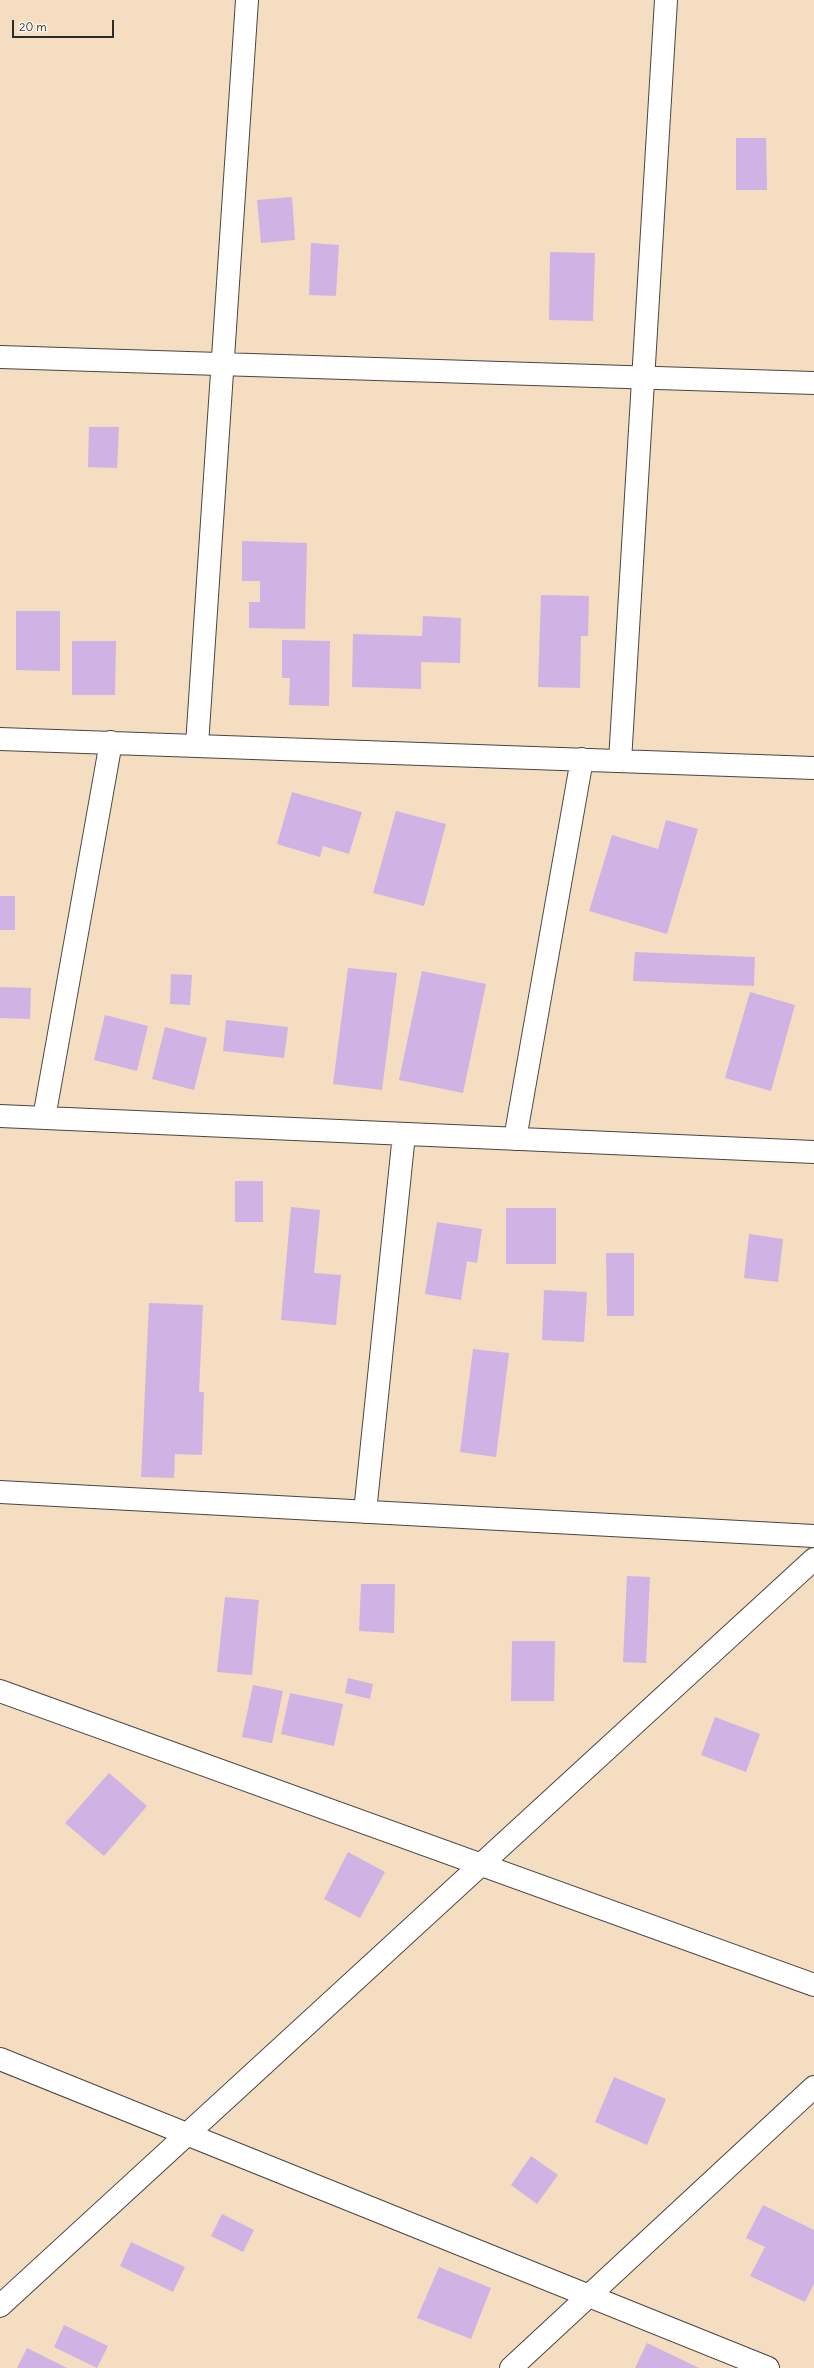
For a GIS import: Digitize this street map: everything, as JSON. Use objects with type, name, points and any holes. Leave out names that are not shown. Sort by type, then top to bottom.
[{"type":"street","points":[[197,745],[247,0]]},
{"type":"street","points":[[620,761],[666,0]]},
{"type":"street","points":[[0,357],[814,383]]},
{"type":"street","points":[[0,739],[814,768]]},
{"type":"street","points":[[44,1118],[111,742]]},
{"type":"street","points":[[515,1139],[582,759]]},
{"type":"street","points":[[0,1116],[814,1152]]},
{"type":"street","points":[[365,1512],[404,1134]]},
{"type":"street","points":[[0,1492],[814,1536]]},
{"type":"street","points":[[0,2306],[814,1559]]},
{"type":"street","points":[[0,1691],[814,1985]]},
{"type":"street","points":[[0,2059],[768,2368]]},
{"type":"street","points":[[511,2368],[814,2087]]},
{"type":"building","points":[[736,138],[766,138],[767,190],[736,190]]},
{"type":"building","points":[[292,197],[295,240],[261,243],[257,200]]},
{"type":"building","points":[[311,243],[339,245],[336,296],[309,295]]},
{"type":"building","points":[[550,252],[595,253],[593,321],[549,320]]},
{"type":"building","points":[[89,427],[119,427],[117,468],[88,467]]},
{"type":"building","points":[[242,541],[307,543],[305,629],[249,628],[249,602],[260,602],[260,581],[242,581]]},
{"type":"building","points":[[541,595],[589,596],[588,636],[581,636],[580,688],[538,687]]},
{"type":"building","points":[[16,611],[60,611],[60,671],[16,670]]},
{"type":"building","points":[[423,616],[461,618],[460,663],[421,662],[421,689],[352,687],[353,634],[422,636]]},
{"type":"building","points":[[282,640],[330,641],[329,706],[289,705],[290,678],[282,678]]},
{"type":"building","points":[[72,641],[116,641],[115,695],[72,695]]},
{"type":"building","points":[[292,792],[362,812],[349,854],[323,846],[320,857],[277,844]]},
{"type":"building","points":[[396,811],[446,824],[424,906],[373,893]]},
{"type":"building","points":[[666,820],[698,829],[667,934],[589,911],[612,835],[658,849]]},
{"type":"building","points":[[0,896],[15,896],[15,930],[0,930]]},
{"type":"building","points":[[635,952],[755,957],[754,986],[633,981]]},
{"type":"building","points":[[348,968],[397,973],[382,1090],[333,1084]]},
{"type":"building","points":[[422,971],[486,984],[463,1093],[399,1080]]},
{"type":"building","points":[[171,974],[192,975],[190,1005],[170,1004]]},
{"type":"building","points":[[0,987],[31,988],[30,1019],[0,1018]]},
{"type":"building","points":[[750,992],[795,1005],[771,1091],[725,1078]]},
{"type":"building","points":[[105,1015],[148,1026],[137,1071],[94,1060]]},
{"type":"building","points":[[226,1020],[288,1027],[284,1058],[223,1051]]},
{"type":"building","points":[[165,1027],[207,1038],[194,1090],[152,1079]]},
{"type":"building","points":[[235,1181],[263,1181],[263,1222],[235,1222]]},
{"type":"building","points":[[291,1207],[320,1210],[314,1273],[341,1275],[336,1325],[281,1320]]},
{"type":"building","points":[[506,1208],[556,1208],[556,1264],[506,1264]]},
{"type":"building","points":[[437,1222],[482,1229],[477,1263],[467,1261],[461,1300],[425,1294]]},
{"type":"building","points":[[749,1234],[783,1239],[778,1282],[744,1278]]},
{"type":"building","points":[[606,1253],[634,1253],[634,1316],[607,1316]]},
{"type":"building","points":[[544,1290],[587,1292],[584,1342],[542,1340]]},
{"type":"building","points":[[149,1303],[203,1305],[199,1392],[204,1392],[202,1455],[175,1454],[174,1478],[141,1477]]},
{"type":"building","points":[[473,1349],[509,1353],[496,1457],[460,1452]]},
{"type":"building","points":[[627,1576],[650,1577],[646,1663],[623,1662]]},
{"type":"building","points":[[361,1584],[395,1584],[394,1633],[359,1631]]},
{"type":"building","points":[[225,1597],[259,1600],[252,1675],[217,1672]]},
{"type":"building","points":[[512,1641],[555,1641],[554,1701],[511,1701]]},
{"type":"building","points":[[348,1678],[373,1684],[370,1699],[345,1693]]},
{"type":"building","points":[[253,1685],[283,1691],[272,1743],[242,1737]]},
{"type":"building","points":[[290,1693],[343,1704],[334,1746],[281,1734]]},
{"type":"building","points":[[715,1717],[760,1734],[746,1772],[701,1755]]},
{"type":"building","points":[[109,1773],[147,1806],[104,1856],[65,1823]]},
{"type":"building","points":[[348,1852],[385,1872],[360,1918],[324,1899]]},
{"type":"building","points":[[614,2077],[666,2099],[647,2145],[595,2122]]},
{"type":"building","points":[[531,2156],[558,2175],[537,2204],[511,2185]]},
{"type":"building","points":[[763,2205],[814,2230],[814,2284],[805,2302],[750,2276],[765,2247],[746,2238]]},
{"type":"building","points":[[222,2214],[254,2230],[243,2252],[211,2236]]},
{"type":"building","points":[[131,2242],[185,2267],[173,2292],[120,2266]]},
{"type":"building","points":[[439,2267],[491,2288],[471,2339],[417,2318]]},
{"type":"building","points":[[64,2325],[108,2346],[97,2368],[54,2347]]},
{"type":"building","points":[[647,2343],[699,2368],[635,2368]]},
{"type":"building","points":[[27,2348],[67,2368],[17,2368]]}]
